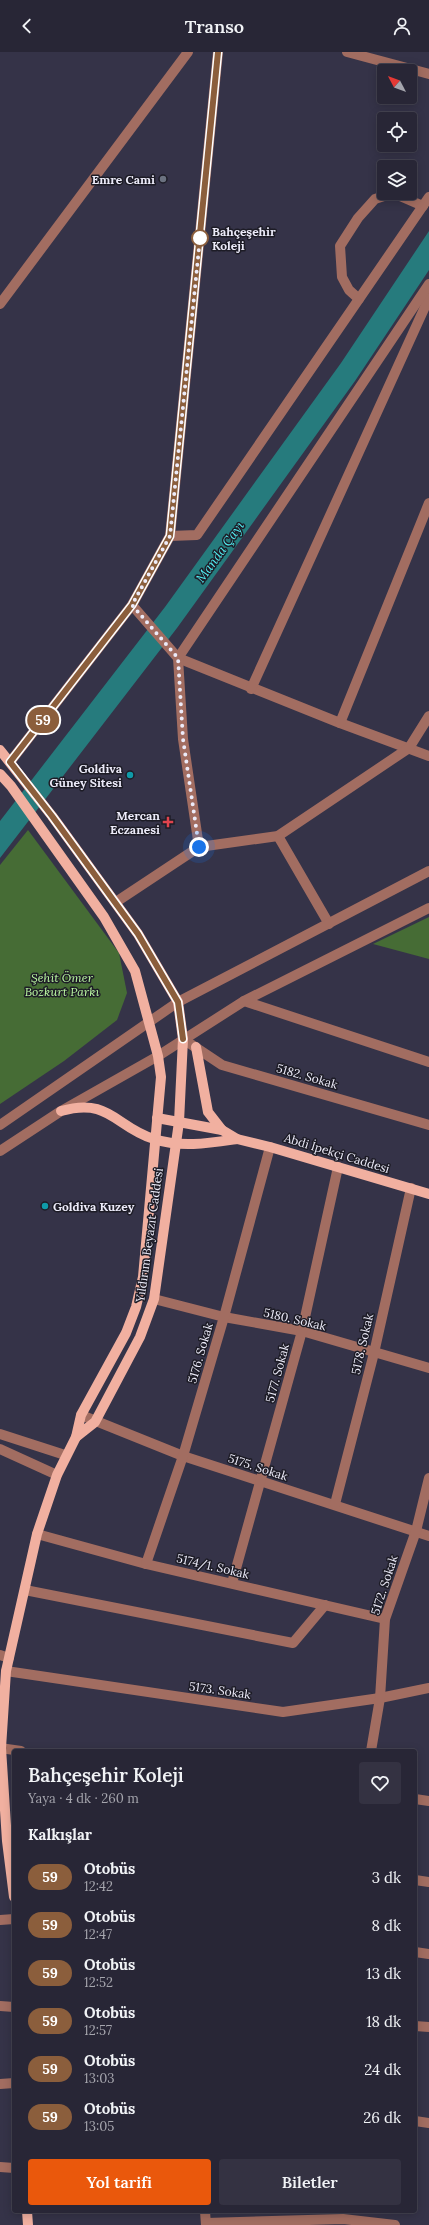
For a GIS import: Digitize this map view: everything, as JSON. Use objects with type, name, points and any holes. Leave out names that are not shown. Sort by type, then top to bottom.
[{"type":"main road","points":[[0,750],[18,771],[116,902],[138,934],[178,1002]]},
{"type":"main road","name":"Yıldırım Beyazıt Caddesi","points":[[0,774],[11,786],[104,917],[135,971],[158,1056],[161,1077],[143,1276],[136,1307],[126,1332],[81,1415],[76,1438]]},
{"type":"main road","name":"Yıldırım Beyazıt Caddesi","points":[[12,1886],[4,1841],[10,1827],[0,1748],[6,1671],[5,1656],[24,1590],[37,1534],[65,1455],[76,1438],[95,1422],[140,1337],[154,1299],[179,1122],[183,1039],[178,1002]]},
{"type":"main road","points":[[196,1047],[208,1112],[222,1130]]},
{"type":"main road","name":"Abdi İpekçi Caddesi","points":[[61,1111],[77,1106],[95,1107],[114,1116],[144,1135],[155,1140],[176,1143],[207,1144],[237,1139]]},
{"type":"main road","name":"Abdi İpekçi Caddesi","points":[[157,1118],[222,1130],[237,1139],[270,1147],[429,1194]]},
{"type":"main road","points":[[27,2213],[28,2225]]},
{"type":"street","points":[[0,304],[188,52]]},
{"type":"street","points":[[10,762],[132,605],[170,536],[218,52]]},
{"type":"street","points":[[347,52],[429,74]]},
{"type":"street","points":[[359,299],[349,290],[342,277],[340,246],[358,218],[375,199],[393,193],[423,206]]},
{"type":"street","points":[[170,536],[197,535],[429,197]]},
{"type":"street","points":[[199,847],[183,739],[178,658],[429,284]]},
{"type":"street","points":[[251,688],[429,298]]},
{"type":"street","points":[[340,723],[429,503]]},
{"type":"street","points":[[132,605],[178,658],[340,723],[429,756]]},
{"type":"street","points":[[116,902],[199,847],[278,836],[409,748],[429,716]]},
{"type":"street","points":[[278,836],[329,924]]},
{"type":"street","points":[[0,1125],[178,1002],[429,871]]},
{"type":"street","points":[[0,1151],[61,1111],[158,1056],[244,1001],[429,908]]},
{"type":"street","points":[[244,1001],[429,1062]]},
{"type":"street","name":"5182. Sokak","points":[[183,1039],[222,1065],[429,1125]]},
{"type":"street","name":"5176. Sokak","points":[[146,1564],[183,1456],[224,1317],[270,1147]]},
{"type":"street","name":"5177. Sokak","points":[[232,1583],[302,1331],[338,1167]]},
{"type":"street","name":"5178. Sokak","points":[[335,1504],[374,1353],[411,1188]]},
{"type":"street","name":"5180. Sokak","points":[[154,1299],[224,1317],[302,1331],[429,1368]]},
{"type":"street","name":"5175. Sokak","points":[[81,1415],[95,1422],[183,1456],[261,1482],[335,1504],[429,1536]]},
{"type":"street","points":[[0,1434],[65,1455]]},
{"type":"street","points":[[0,1449],[57,1475]]},
{"type":"street","name":"5172. Sokak","points":[[371,1749],[380,1698],[385,1619],[416,1532],[429,1478]]},
{"type":"street","name":"5174/1. Sokak","points":[[37,1534],[146,1564],[385,1619]]},
{"type":"street","points":[[24,1590],[293,1643],[325,1605]]},
{"type":"street","name":"5173. Sokak","points":[[6,1671],[283,1712],[380,1698],[429,1688]]},
{"type":"street","points":[[0,1748],[12,1750]]},
{"type":"street","points":[[417,1799],[429,1801]]},
{"type":"street","points":[[417,1880],[429,1882]]},
{"type":"street","points":[[0,1920],[12,1919]]},
{"type":"street","points":[[417,1952],[429,1954]]},
{"type":"street","points":[[0,2006],[12,2007]]},
{"type":"street","points":[[417,2026],[429,2027]]},
{"type":"street","points":[[0,2084],[12,2083]]},
{"type":"street","points":[[417,2121],[429,2123]]},
{"type":"street","points":[[0,2167],[12,2168]]},
{"type":"street","points":[[205,2213],[206,2224],[343,2218],[395,2225]]},
{"type":"green space","name":"Şehit Ömer Bozkurt Parkı","points":[[28,830],[119,953],[127,993],[117,1020],[64,1061],[0,1104],[0,865]]},
{"type":"green space","points":[[429,917],[429,959],[373,944]]},
{"type":"water","name":"Manda Çayı","points":[[429,231],[429,270],[355,381],[177,628],[0,858],[0,821],[165,607],[341,363]]},
{"type":"bus line","name":"59","points":[[183,1039],[178,1002],[138,934],[116,902],[10,762],[132,605],[170,536],[218,52]]},
{"type":"place","name":"Emre Cami","points":[[163,179]]},
{"type":"place","name":"Bahçeşehir Koleji","points":[[200,238]]},
{"type":"place","name":"Goldiva Güney Sitesi","points":[[130,775]]},
{"type":"place","name":"Mercan Eczanesi","points":[[168,822]]},
{"type":"place","name":"Goldiva Kuzey","points":[[45,1206]]},
{"type":"route","points":[[199,847],[183,739],[178,658],[132,605],[170,536],[200,238]]}]
